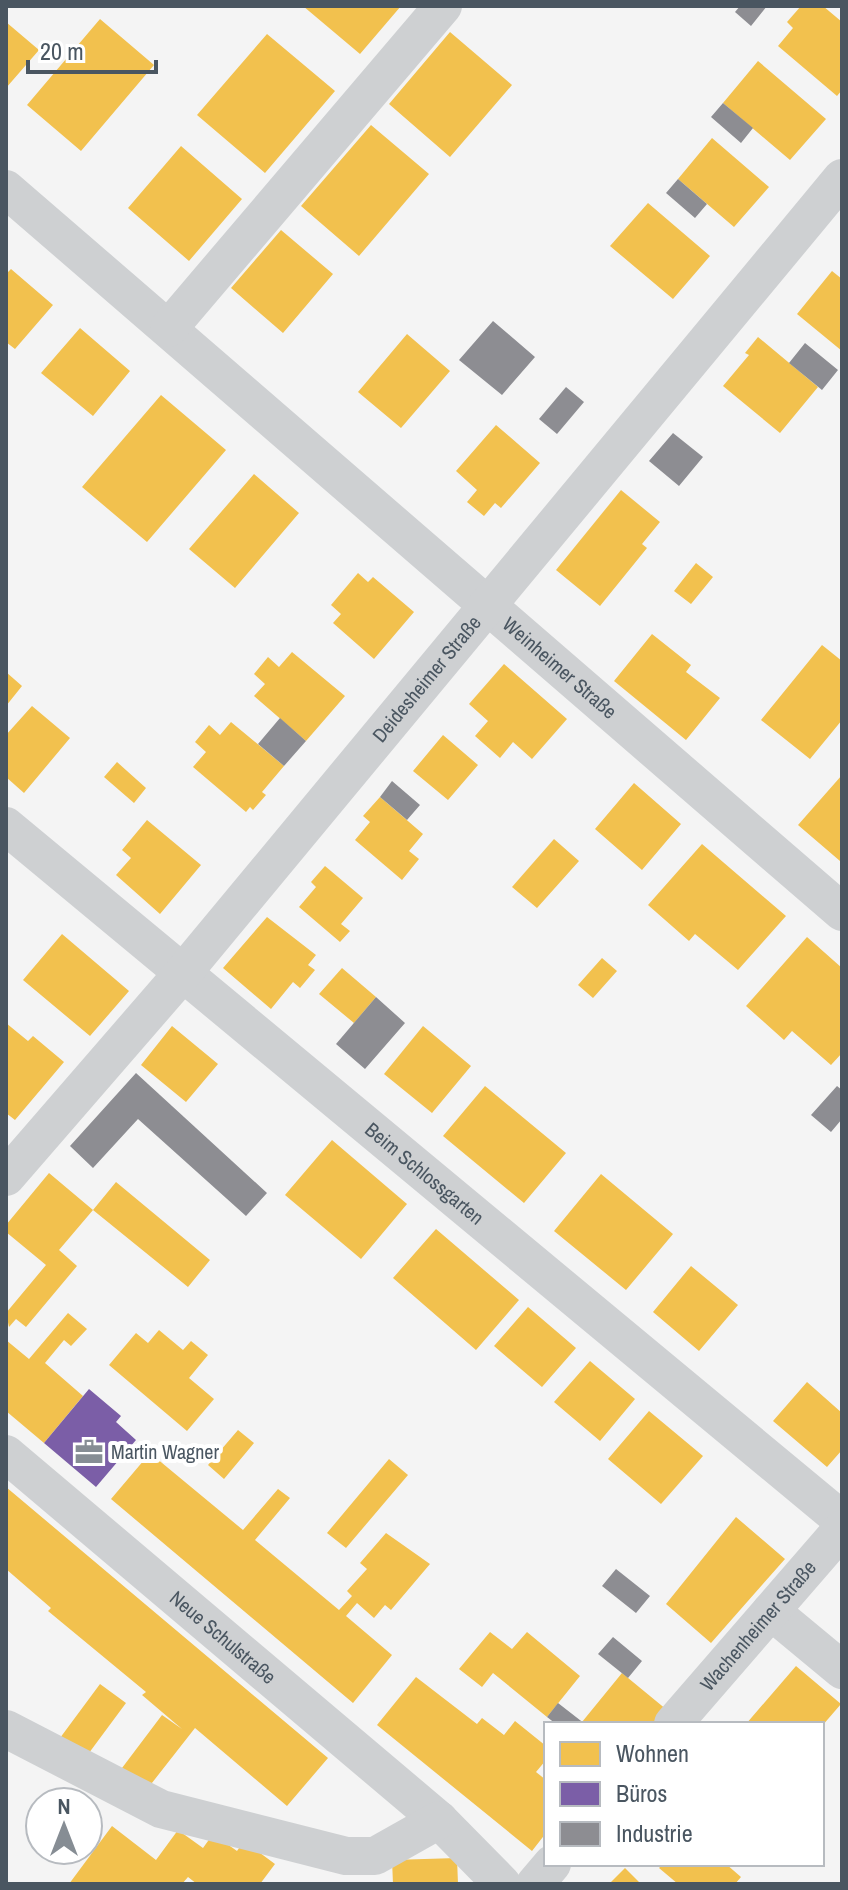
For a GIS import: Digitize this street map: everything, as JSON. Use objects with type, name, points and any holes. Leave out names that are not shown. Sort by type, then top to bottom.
[{"type":"street","points":[[169,328],[443,6]]},
{"type":"street","name":"Deidesheimer Straße","points":[[6,1177],[182,974],[842,178]]},
{"type":"street","name":"Weinheimer Straße","points":[[6,189],[842,912]]},
{"type":"street","name":"Beim Schlossgarten","points":[[6,826],[842,1520]]},
{"type":"street","name":"Neue Schulstraße","points":[[6,1454],[439,1820],[502,1884]]},
{"type":"street","name":"Wachenheimer Straße","points":[[675,1722],[842,1529]]},
{"type":"street","points":[[771,1611],[842,1670]]},
{"type":"street","points":[[6,1729],[161,1809],[339,1870],[375,1856],[439,1820]]},
{"type":"street","points":[[535,1884],[550,1866]]},
{"type":"building: Wohnen","points":[[303,6],[401,6],[360,54]]},
{"type":"building: Wohnen","points":[[801,6],[823,6],[842,22],[842,90],[837,96],[778,46],[793,28],[787,22]]},
{"type":"building: Wohnen","points":[[100,19],[154,65],[81,151],[27,105]]},
{"type":"building: Wohnen","points":[[6,22],[39,50],[6,88]]},
{"type":"building: Wohnen","points":[[450,32],[512,85],[450,157],[389,104]]},
{"type":"building: Wohnen","points":[[267,34],[335,91],[265,173],[197,115]]},
{"type":"building: Wohnen","points":[[758,61],[826,119],[790,160],[723,103]]},
{"type":"building: Wohnen","points":[[371,125],[429,174],[359,256],[301,206]]},
{"type":"building: Wohnen","points":[[712,138],[769,187],[734,227],[678,179]]},
{"type":"building: Wohnen","points":[[181,146],[242,199],[189,261],[128,208]]},
{"type":"building: Wohnen","points":[[648,203],[710,256],[673,299],[610,246]]},
{"type":"building: Wohnen","points":[[281,230],[333,274],[283,333],[231,288]]},
{"type":"building: Wohnen","points":[[11,269],[53,305],[15,349],[6,342],[6,274]]},
{"type":"building: Wohnen","points":[[832,271],[842,279],[842,351],[797,314]]},
{"type":"building: Wohnen","points":[[80,328],[130,371],[93,416],[41,373]]},
{"type":"building: Wohnen","points":[[407,334],[450,371],[401,428],[358,392]]},
{"type":"building: Wohnen","points":[[758,337],[818,387],[780,433],[723,386],[749,355],[745,353]]},
{"type":"building: Wohnen","points":[[161,395],[226,450],[147,542],[82,487]]},
{"type":"building: Wohnen","points":[[496,425],[540,463],[501,508],[495,503],[484,516],[467,502],[477,490],[456,471]]},
{"type":"building: Wohnen","points":[[254,474],[299,513],[235,588],[189,549]]},
{"type":"building: Wohnen","points":[[621,490],[660,522],[642,544],[647,548],[600,606],[556,570]]},
{"type":"building: Wohnen","points":[[696,563],[713,577],[691,604],[674,591]]},
{"type":"building: Wohnen","points":[[358,573],[368,582],[373,577],[414,612],[374,659],[333,623],[341,614],[331,605]]},
{"type":"building: Wohnen","points":[[652,634],[691,665],[686,672],[720,698],[686,740],[614,681]]},
{"type":"building: Wohnen","points":[[822,645],[842,661],[842,720],[810,759],[761,720]]},
{"type":"building: Wohnen","points":[[292,652],[345,696],[306,741],[254,696],[265,684],[254,674],[268,657],[279,667]]},
{"type":"building: Wohnen","points":[[504,664],[567,719],[532,759],[513,742],[500,758],[475,736],[488,721],[469,704]]},
{"type":"building: Wohnen","points":[[6,672],[22,686],[6,706]]},
{"type":"building: Wohnen","points":[[32,706],[70,738],[24,793],[6,777],[6,735]]},
{"type":"building: Wohnen","points":[[231,722],[284,766],[262,792],[266,795],[253,810],[250,807],[246,812],[193,767],[206,752],[195,742],[209,725],[220,735]]},
{"type":"building: Wohnen","points":[[443,735],[478,765],[448,800],[413,771]]},
{"type":"building: Wohnen","points":[[117,762],[146,788],[134,803],[104,777]]},
{"type":"building: Wohnen","points":[[842,775],[842,859],[840,861],[798,825]]},
{"type":"building: Wohnen","points":[[634,783],[681,824],[642,870],[595,829]]},
{"type":"building: Wohnen","points":[[380,797],[423,834],[409,851],[419,859],[402,880],[355,840],[370,822],[363,816]]},
{"type":"building: Wohnen","points":[[147,820],[201,865],[160,914],[116,875],[131,858],[122,850]]},
{"type":"building: Wohnen","points":[[554,839],[579,861],[537,908],[512,887]]},
{"type":"building: Wohnen","points":[[702,844],[786,916],[738,970],[695,934],[689,941],[648,905]]},
{"type":"building: Wohnen","points":[[325,866],[363,898],[341,924],[350,931],[340,942],[299,907],[316,887],[311,882]]},
{"type":"building: Wohnen","points":[[267,917],[316,955],[308,965],[315,970],[300,988],[293,982],[271,1009],[223,968]]},
{"type":"building: Wohnen","points":[[62,934],[129,991],[90,1036],[23,980]]},
{"type":"building: Wohnen","points":[[807,937],[842,968],[842,1053],[831,1065],[792,1031],[784,1040],[746,1006]]},
{"type":"building: Wohnen","points":[[602,958],[617,971],[593,998],[578,985]]},
{"type":"building: Wohnen","points":[[342,968],[376,997],[354,1023],[319,994]]},
{"type":"building: Wohnen","points":[[6,1023],[28,1041],[33,1036],[64,1062],[15,1120],[6,1113]]},
{"type":"building: Wohnen","points":[[172,1026],[218,1064],[186,1102],[141,1065]]},
{"type":"building: Wohnen","points":[[423,1026],[471,1066],[432,1113],[384,1074]]},
{"type":"building: Wohnen","points":[[485,1086],[566,1153],[524,1203],[443,1136]]},
{"type":"building: Wohnen","points":[[332,1140],[407,1204],[361,1259],[285,1195]]},
{"type":"building: Wohnen","points":[[49,1173],[93,1210],[59,1250],[77,1266],[26,1327],[16,1319],[9,1327],[6,1313],[46,1265],[6,1232],[6,1225]]},
{"type":"building: Wohnen","points":[[601,1174],[673,1234],[626,1290],[554,1231]]},
{"type":"building: Wohnen","points":[[116,1182],[210,1260],[188,1287],[93,1210]]},
{"type":"building: Wohnen","points":[[436,1229],[519,1300],[476,1350],[393,1278]]},
{"type":"building: Wohnen","points":[[691,1266],[738,1305],[699,1351],[653,1312]]},
{"type":"building: Wohnen","points":[[528,1307],[576,1348],[542,1387],[494,1346]]},
{"type":"building: Wohnen","points":[[68,1313],[87,1329],[71,1346],[64,1340],[45,1363],[83,1396],[44,1443],[6,1411],[6,1340],[29,1359]]},
{"type":"building: Wohnen","points":[[159,1330],[183,1350],[191,1341],[208,1355],[189,1378],[214,1399],[187,1431],[109,1365],[136,1333],[148,1343]]},
{"type":"building: Wohnen","points":[[590,1361],[635,1399],[600,1441],[554,1402]]},
{"type":"building: Wohnen","points":[[807,1382],[842,1413],[842,1450],[827,1467],[773,1421]]},
{"type":"building: Wohnen","points":[[649,1411],[703,1456],[661,1504],[608,1459]]},
{"type":"building: Wohnen","points":[[238,1430],[254,1443],[224,1479],[208,1465]]},
{"type":"building: Wohnen","points":[[150,1453],[243,1530],[278,1489],[290,1498],[255,1540],[339,1610],[352,1596],[347,1591],[367,1569],[360,1563],[386,1533],[430,1564],[391,1610],[385,1605],[374,1618],[357,1603],[346,1616],[392,1655],[353,1703],[111,1499]]},
{"type":"building: Wohnen","points":[[389,1459],[408,1475],[346,1548],[327,1533]]},
{"type":"building: Wohnen","points":[[6,1487],[328,1758],[287,1806],[195,1728],[148,1788],[122,1768],[162,1715],[182,1729],[142,1695],[146,1692],[48,1611],[51,1608],[6,1569]]},
{"type":"building: Wohnen","points":[[736,1517],[785,1559],[711,1643],[666,1604]]},
{"type":"building: Wohnen","points":[[490,1632],[512,1649],[527,1632],[580,1676],[547,1717],[493,1673],[482,1687],[459,1669]]},
{"type":"building: Wohnen","points":[[796,1666],[841,1704],[824,1724],[748,1722]]},
{"type":"building: Wohnen","points":[[622,1673],[667,1710],[657,1722],[582,1722]]},
{"type":"building: Wohnen","points":[[416,1677],[477,1724],[482,1718],[504,1735],[515,1721],[544,1744],[544,1762],[536,1772],[544,1778],[544,1836],[532,1851],[377,1725]]},
{"type":"building: Wohnen","points":[[100,1684],[126,1703],[86,1757],[60,1738]]},
{"type":"building: Wohnen","points":[[112,1826],[156,1860],[178,1830],[203,1848],[213,1834],[237,1851],[244,1841],[275,1864],[260,1884],[197,1884],[188,1877],[182,1884],[69,1884],[82,1866],[104,1866],[104,1837]]},
{"type":"building: Wohnen","points":[[457,1858],[458,1884],[393,1884],[392,1860]]},
{"type":"building: Wohnen","points":[[728,1866],[741,1877],[735,1884],[678,1884],[659,1868]]},
{"type":"building: Wohnen","points":[[625,1868],[641,1884],[609,1884]]},
{"type":"building: Büros","points":[[89,1389],[121,1416],[116,1422],[136,1440],[96,1487],[44,1443]]},
{"type":"building: Industrie","points":[[740,6],[767,6],[751,26],[735,12]]},
{"type":"building: Industrie","points":[[723,103],[753,128],[741,143],[711,117]]},
{"type":"building: Industrie","points":[[678,179],[707,204],[695,218],[666,193]]},
{"type":"building: Industrie","points":[[493,321],[535,357],[502,395],[459,360]]},
{"type":"building: Industrie","points":[[805,343],[838,370],[822,390],[789,363]]},
{"type":"building: Industrie","points":[[566,387],[584,402],[557,434],[539,419]]},
{"type":"building: Industrie","points":[[673,433],[703,457],[679,486],[649,461]]},
{"type":"building: Industrie","points":[[280,718],[306,741],[284,766],[258,744]]},
{"type":"building: Industrie","points":[[392,781],[420,805],[407,820],[380,797]]},
{"type":"building: Industrie","points":[[376,997],[405,1023],[365,1069],[336,1044]]},
{"type":"building: Industrie","points":[[136,1073],[267,1193],[246,1216],[138,1119],[93,1168],[70,1146]]},
{"type":"building: Industrie","points":[[837,1086],[842,1090],[842,1119],[831,1132],[811,1115]]},
{"type":"building: Industrie","points":[[616,1569],[650,1596],[636,1613],[602,1586]]},
{"type":"building: Industrie","points":[[613,1637],[642,1661],[628,1678],[598,1654]]},
{"type":"building: Industrie","points":[[558,1703],[582,1722],[553,1722],[547,1717]]},
{"type":"place","name":"Martin Wagner","points":[[89,1452]]}]
